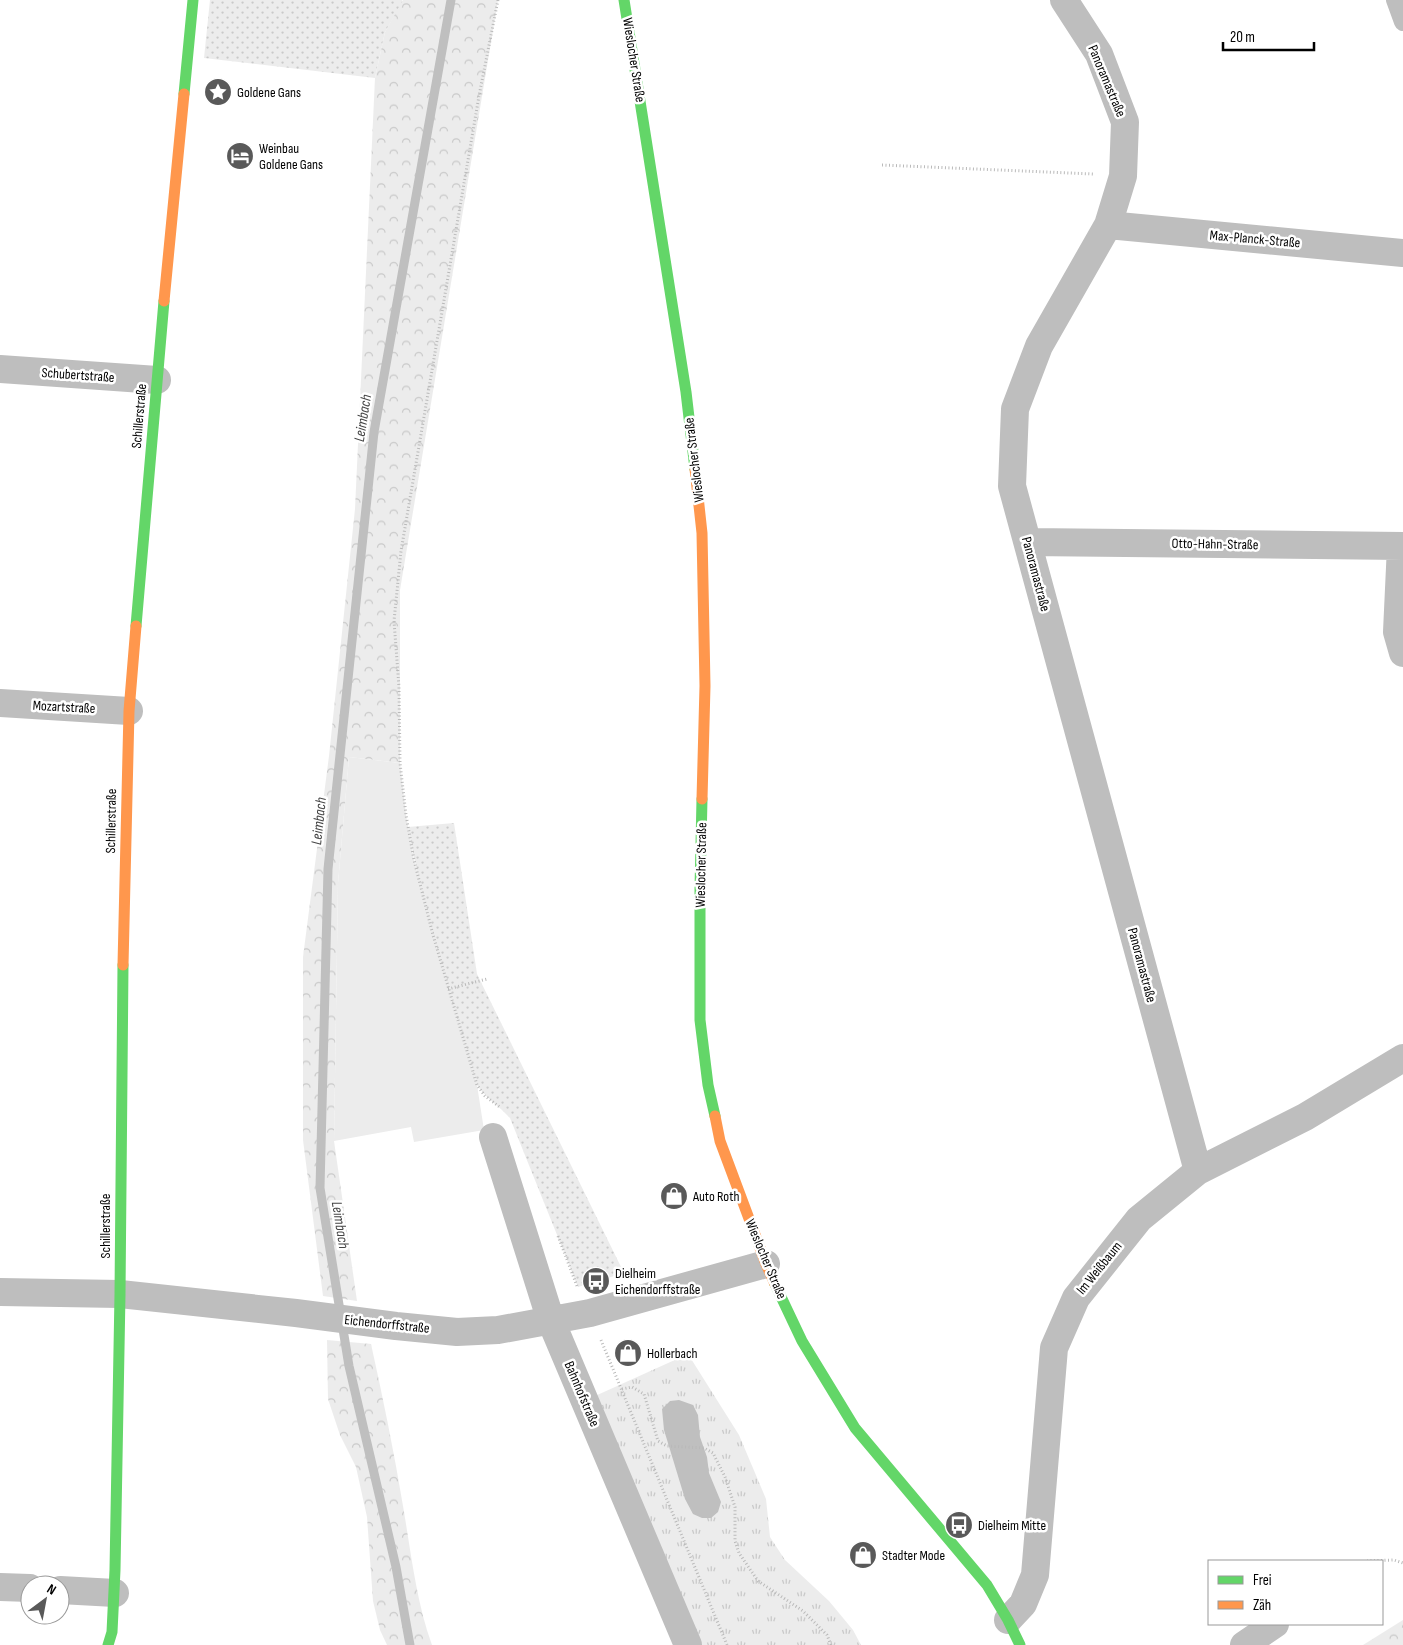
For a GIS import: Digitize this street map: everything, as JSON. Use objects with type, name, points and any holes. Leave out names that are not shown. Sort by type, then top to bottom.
[{"type":"main road","name":"Schillerstraße","points":[[108,1645],[112,1632],[115,1593],[123,949],[129,711],[192,0]]},
{"type":"main road","name":"Wieslocher Straße","points":[[624,0],[686,392],[702,533],[705,686],[700,888],[700,1020],[708,1085],[720,1141],[766,1264],[802,1341],[855,1428],[987,1585],[1008,1620],[1020,1645]]},
{"type":"street","name":"Panoramastraße","points":[[1064,0],[1099,54],[1125,122],[1123,176],[1108,225],[1040,346],[1015,409],[1012,486],[1198,1171]]},
{"type":"street","name":"Max-Planck-Straße","points":[[1108,225],[1403,253]]},
{"type":"street","name":"Schubertstraße","points":[[0,369],[157,380]]},
{"type":"street","name":"Otto-Hahn-Straße","points":[[1028,542],[1402,546]]},
{"type":"street","points":[[1402,546],[1398,632],[1403,653]]},
{"type":"street","name":"Mozartstraße","points":[[0,703],[129,711]]},
{"type":"street","name":"Im Weißbaum","points":[[1008,1620],[1023,1604],[1035,1575],[1054,1348],[1076,1298],[1139,1219],[1198,1171],[1305,1117],[1403,1058]]},
{"type":"street","name":"Bahnhofstraße","points":[[493,1137],[551,1321],[688,1645]]},
{"type":"street","name":"Eichendorffstraße","points":[[0,1292],[120,1294],[457,1332],[498,1330],[590,1313],[766,1264]]},
{"type":"street","points":[[0,1587],[20,1588]]},
{"type":"street","points":[[70,1591],[115,1593]]},
{"type":"street","points":[[1244,1645],[1274,1625]]},
{"type":"lane","points":[[1395,0],[1403,22]]},
{"type":"path","points":[[487,979],[448,989],[426,906],[411,843],[400,763],[399,687],[394,621],[401,551],[478,96],[498,0]]},
{"type":"path","points":[[882,165],[1123,176]]},
{"type":"path","points":[[590,1313],[727,1645]]},
{"type":"path","points":[[622,1389],[632,1387],[644,1394],[658,1441],[667,1446],[704,1448],[713,1453],[725,1477],[735,1508],[735,1541],[739,1553],[758,1581],[802,1611],[827,1635],[831,1645]]},
{"type":"path","points":[[1383,1560],[1394,1560],[1403,1563]]},
{"type":"green space","points":[[210,0],[402,0],[403,2],[385,32],[375,78],[204,58]]},
{"type":"green space","points":[[403,0],[498,0],[400,590],[400,763],[349,757],[338,883],[334,1141],[357,1301],[323,1296],[303,1140],[303,957],[329,756],[355,509],[375,78],[385,32]]},
{"type":"green space","points":[[349,757],[400,763],[414,860],[448,989],[477,1085],[484,1130],[414,1142],[411,1127],[334,1141],[338,883]]},
{"type":"green space","points":[[454,823],[477,974],[624,1273],[578,1287],[510,1118],[477,1085],[430,924],[408,827]]},
{"type":"green space","points":[[327,1340],[371,1344],[396,1466],[414,1576],[426,1628],[432,1645],[387,1645],[380,1630],[373,1601],[367,1517],[356,1467],[340,1435],[328,1399]]},
{"type":"green space","points":[[688,1354],[739,1435],[766,1499],[770,1537],[785,1560],[829,1601],[853,1630],[861,1645],[688,1645],[584,1401]]},
{"type":"green space","points":[[1403,1620],[1403,1645],[1363,1645]]},
{"type":"shaded area","points":[[679,1400],[693,1405],[698,1415],[700,1437],[707,1457],[709,1473],[721,1502],[718,1512],[711,1518],[702,1518],[693,1514],[685,1499],[664,1430],[662,1409],[670,1401]]},
{"type":"waterway","name":"Leimbach","points":[[410,1645],[396,1567],[349,1366],[320,1188],[328,869],[374,432],[451,0]]},
{"type":"traffic: fast","points":[[184,94],[193,0]]},
{"type":"traffic: fast","points":[[624,0],[686,392],[695,469]]},
{"type":"traffic: fast","points":[[136,626],[164,301]]},
{"type":"traffic: fast","points":[[702,799],[700,1020],[708,1085],[715,1116]]},
{"type":"traffic: fast","points":[[108,1645],[112,1632],[115,1570],[123,965]]},
{"type":"traffic: fast","points":[[775,1284],[802,1341],[855,1428],[987,1585],[1008,1620],[1020,1645]]},
{"type":"traffic: slow","points":[[164,301],[184,94]]},
{"type":"traffic: slow","points":[[695,469],[702,533],[705,686],[702,799]]},
{"type":"traffic: slow","points":[[123,965],[129,711],[136,626]]},
{"type":"traffic: slow","points":[[715,1116],[720,1141],[775,1284]]},
{"type":"place","name":"Goldene Gans","points":[[218,92]]},
{"type":"place","name":"Weinbau Goldene Gans","points":[[240,156]]},
{"type":"place","name":"Auto Roth","points":[[674,1196]]},
{"type":"place","name":"Dielheim Eichendorffstraße","points":[[596,1281]]},
{"type":"place","name":"Hollerbach","points":[[628,1353]]},
{"type":"place","name":"Dielheim Mitte","points":[[959,1525]]},
{"type":"place","name":"Stadter Mode","points":[[863,1555]]}]
